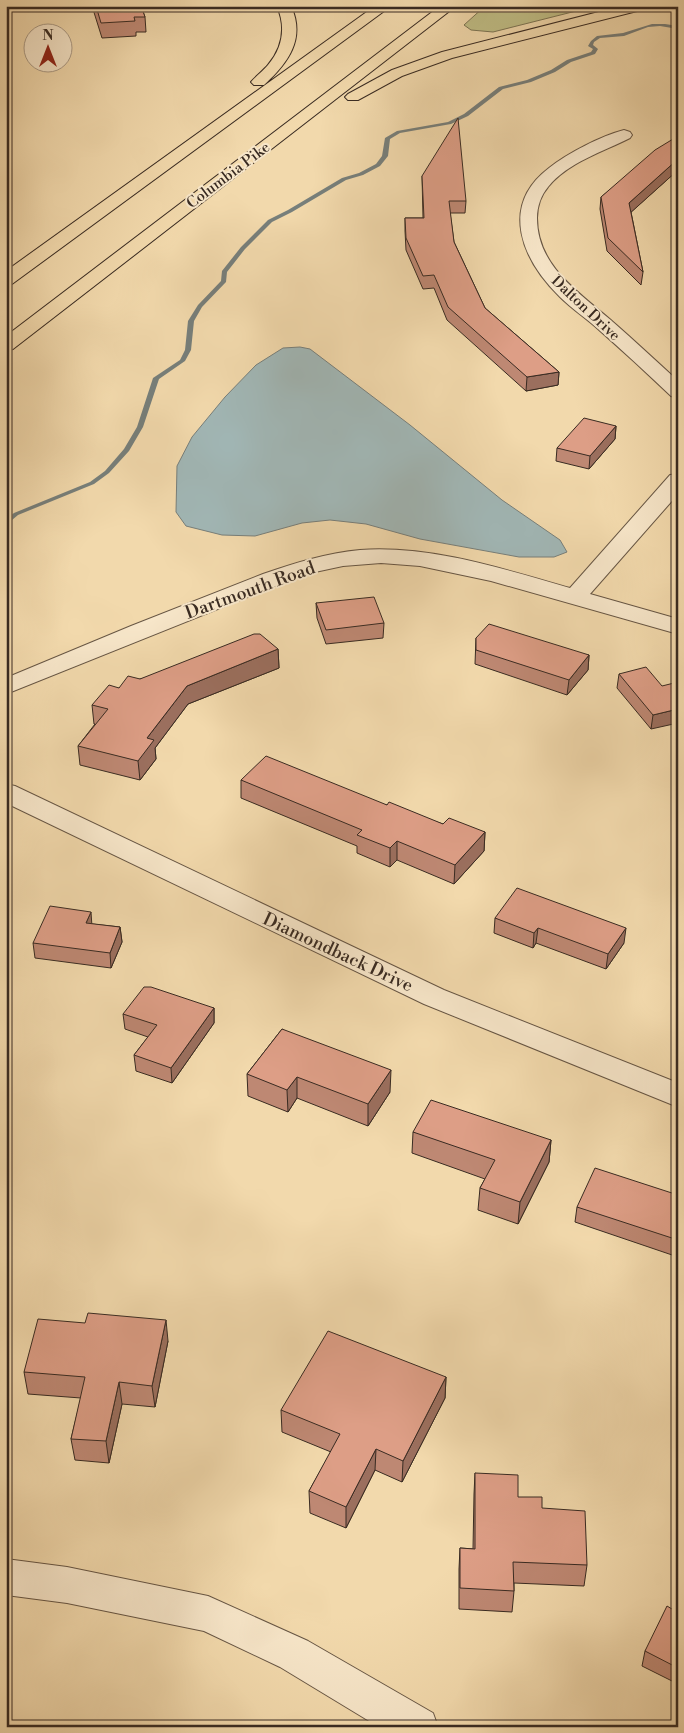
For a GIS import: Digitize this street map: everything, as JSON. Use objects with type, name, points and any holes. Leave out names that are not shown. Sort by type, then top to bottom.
[{"type":"highway","points":[[151,175],[275,67],[284,55],[291,33],[291,21],[284,6]]},
{"type":"highway","points":[[6,280],[384,6]]},
{"type":"highway","name":"Columbia Pike","points":[[6,344],[449,6]]},
{"type":"highway","points":[[167,222],[350,99],[397,73],[447,55],[640,6]]},
{"type":"street","name":"Dalton Drive","points":[[624,135],[573,160],[542,184],[534,197],[529,211],[527,229],[533,246],[543,263],[566,293],[678,392]]},
{"type":"street","points":[[576,596],[678,480]]},
{"type":"street","name":"Dartmouth Road","points":[[6,687],[168,619],[292,571],[332,561],[361,557],[398,557],[480,571],[576,596],[678,627]]},
{"type":"street","name":"Diamondback Drive","points":[[6,792],[434,997],[678,1096]]},
{"type":"street","points":[[6,1577],[67,1585],[208,1614],[294,1654],[418,1727]]},
{"type":"shaded area","points":[[485,6],[596,6],[493,32],[471,30],[464,25]]},
{"type":"shaded area","points":[[300,347],[310,349],[410,425],[502,500],[560,540],[567,552],[554,557],[519,557],[420,539],[366,524],[330,520],[302,523],[255,536],[222,535],[186,526],[176,512],[177,466],[192,437],[225,397],[256,365],[283,348]]},
{"type":"building","points":[[96,6],[141,6],[145,17],[134,17],[135,21],[101,23]]},
{"type":"building","points":[[458,118],[466,201],[449,201],[454,242],[485,308],[559,372],[527,377],[448,307],[434,275],[423,276],[406,238],[405,218],[424,218],[422,176]]},
{"type":"building","points":[[678,136],[678,159],[629,203],[643,272],[608,238],[601,197],[655,150]]},
{"type":"building","points":[[584,418],[616,426],[590,456],[557,448]]},
{"type":"building","points":[[374,597],[384,623],[326,630],[316,603]]},
{"type":"building","points":[[489,624],[589,655],[569,680],[476,650],[476,638]]},
{"type":"building","points":[[254,634],[260,634],[278,649],[187,686],[147,738],[154,740],[138,761],[78,746],[108,709],[92,705],[109,685],[119,688],[128,676],[140,679]]},
{"type":"building","points":[[646,667],[662,686],[678,682],[678,709],[653,715],[619,674]]},
{"type":"building","points":[[266,756],[387,805],[389,802],[443,824],[449,818],[485,832],[455,865],[397,841],[390,848],[357,835],[362,830],[241,780]]},
{"type":"building","points":[[517,888],[626,928],[608,954],[538,928],[534,933],[495,918]]},
{"type":"building","points":[[50,906],[91,912],[86,923],[120,927],[110,953],[33,943]]},
{"type":"building","points":[[144,987],[151,987],[214,1008],[171,1068],[134,1055],[157,1025],[123,1014]]},
{"type":"building","points":[[282,1029],[391,1070],[368,1104],[297,1077],[287,1090],[247,1074]]},
{"type":"building","points":[[431,1100],[551,1140],[520,1202],[480,1188],[495,1160],[413,1132]]},
{"type":"building","points":[[595,1168],[678,1195],[678,1240],[577,1207]]},
{"type":"building","points":[[88,1313],[166,1320],[152,1386],[119,1382],[106,1441],[71,1439],[85,1377],[24,1372],[38,1319],[85,1323]]},
{"type":"building","points":[[328,1331],[446,1377],[403,1461],[376,1449],[346,1507],[309,1491],[340,1434],[281,1410]]},
{"type":"building","points":[[475,1473],[518,1475],[518,1497],[542,1497],[542,1508],[585,1511],[587,1565],[513,1562],[514,1591],[460,1588],[460,1548],[475,1549]]},
{"type":"building","points":[[667,1606],[677,1612],[678,1610],[678,1668],[645,1651]]},
{"type":"waterway","points":[[6,523],[16,514],[92,483],[107,472],[127,450],[140,427],[156,378],[182,361],[188,350],[191,321],[200,306],[224,281],[224,272],[243,248],[270,221],[344,179],[361,174],[378,165],[385,156],[388,138],[399,132],[449,123],[466,115],[501,88],[529,81],[553,71],[569,61],[593,53],[596,49],[590,46],[599,37],[616,36],[652,25],[678,28]]}]
